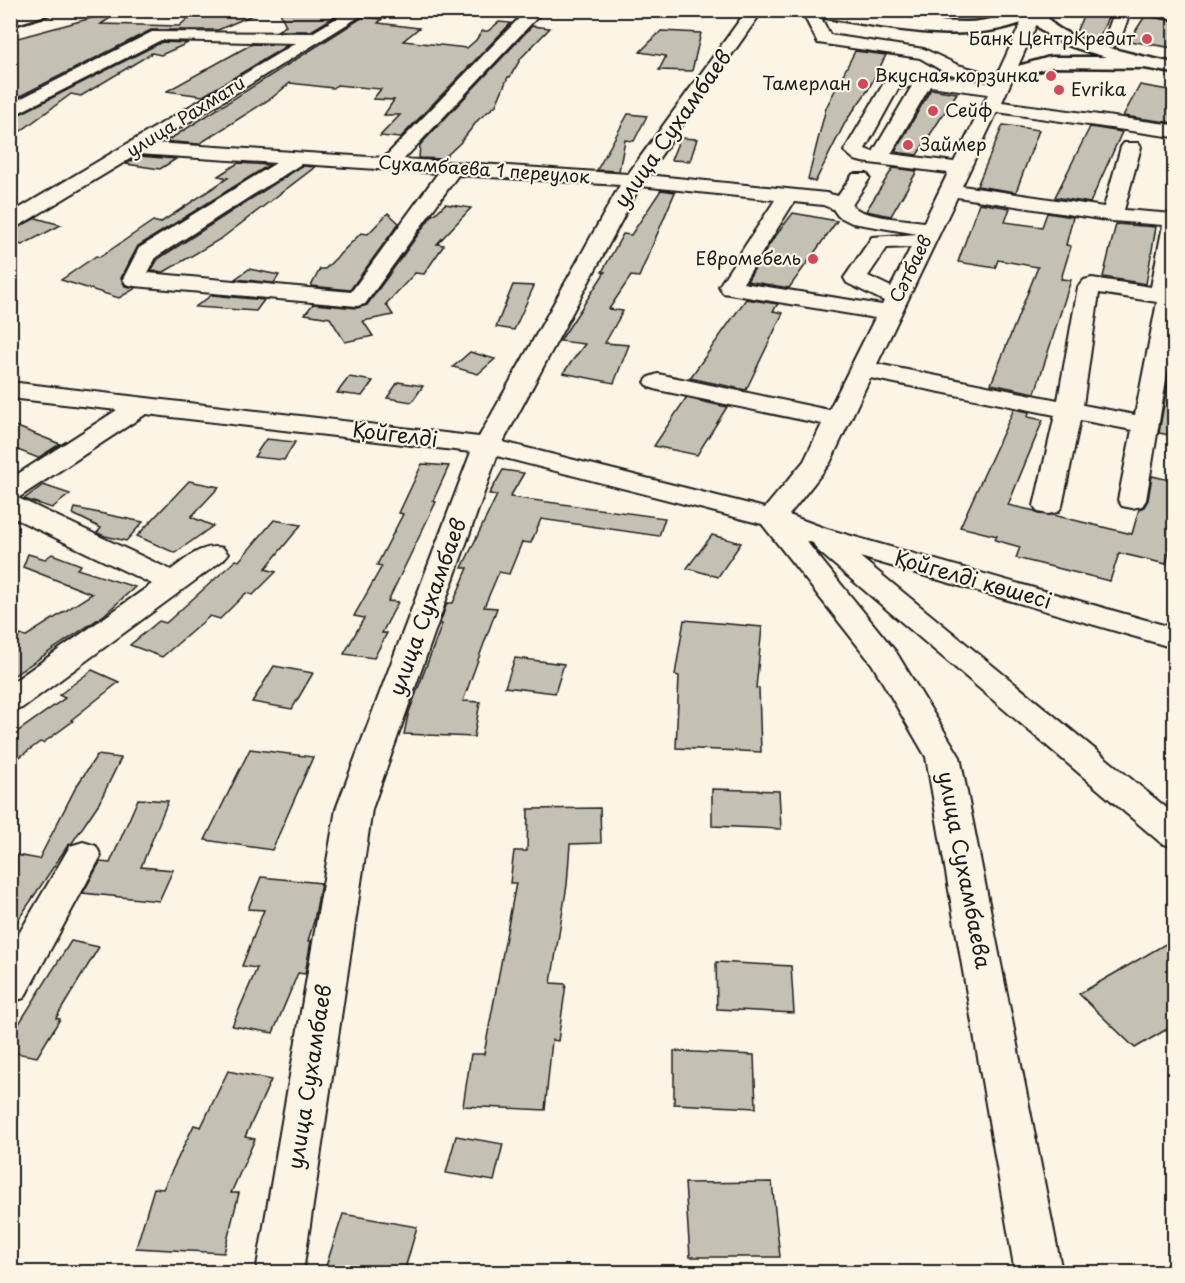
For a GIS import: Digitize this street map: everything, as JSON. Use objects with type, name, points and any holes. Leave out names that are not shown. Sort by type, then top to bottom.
[{"type":"main road","points":[[10,21],[43,10]]},
{"type":"main road","points":[[809,10],[1174,68]]},
{"type":"main road","points":[[902,24],[998,26],[1016,21],[1035,11],[1047,28],[1062,38],[1143,63]]},
{"type":"main road","points":[[999,89],[1050,62],[1143,63]]},
{"type":"street","name":"улица Рахмати","points":[[10,223],[362,10]]},
{"type":"street","points":[[389,164],[536,10]]},
{"type":"street","name":"улица Сухамбаев","points":[[279,1272],[354,809],[487,446],[633,180],[755,10]]},
{"type":"street","points":[[809,10],[824,39],[924,54],[999,89]]},
{"type":"street","points":[[1111,43],[1123,10]]},
{"type":"street","points":[[1150,10],[1174,14]]},
{"type":"street","name":"Сәтбаев","points":[[772,518],[816,463],[1035,11]]},
{"type":"street","points":[[10,112],[158,35],[315,38]]},
{"type":"street","points":[[960,169],[878,159],[854,152],[888,88],[899,81],[924,81],[999,89],[1174,131]]},
{"type":"street","points":[[878,159],[924,81]]},
{"type":"street","points":[[1112,215],[1131,147]]},
{"type":"street","name":"Сухамбаева 1 переулок","points":[[137,148],[294,160],[633,180],[826,199],[842,205],[845,212],[859,219],[928,235]]},
{"type":"street","points":[[294,160],[147,253],[134,279],[357,299],[451,170]]},
{"type":"street","points":[[842,205],[860,178]]},
{"type":"street","points":[[950,190],[1112,215],[1174,220],[1168,296],[1132,500]]},
{"type":"street","points":[[788,195],[730,286],[731,288],[893,306]]},
{"type":"street","points":[[893,306],[855,278],[880,242],[928,235]]},
{"type":"street","points":[[1048,506],[1069,410],[1089,287],[1092,285],[1168,296]]},
{"type":"street","points":[[862,369],[1146,425]]},
{"type":"street","points":[[658,382],[837,419]]},
{"type":"street","name":"Қойгелді","points":[[10,390],[487,446],[772,518]]},
{"type":"street","points":[[10,492],[142,405]]},
{"type":"street","points":[[10,505],[174,583]]},
{"type":"street","name":"Қойгелді көшесі","points":[[772,518],[817,535],[1174,638]]},
{"type":"street","name":"улица Сухамбаева","points":[[772,518],[885,659],[943,757],[1039,1272]]},
{"type":"street","points":[[817,535],[1174,834]]},
{"type":"street","points":[[10,700],[213,554]]},
{"type":"street","points":[[10,986],[83,856]]},
{"type":"building","points":[[198,10],[264,10],[218,30],[151,30],[10,101],[10,44],[14,45],[14,39],[110,13],[112,17],[101,24],[179,26]]},
{"type":"building","points":[[279,10],[312,10],[339,14],[311,31],[277,31],[286,26]]},
{"type":"building","points":[[1085,12],[1109,15],[1099,38],[1075,34]]},
{"type":"building","points":[[1145,16],[1174,21],[1174,48],[1129,41]]},
{"type":"building","points":[[363,17],[382,19],[378,23],[419,28],[403,41],[467,48],[482,31],[488,31],[499,22],[511,23],[400,138],[380,136],[400,115],[384,115],[394,100],[373,99],[381,89],[337,85],[333,88],[290,83],[273,97],[199,144],[162,141],[170,139]]},
{"type":"building","points":[[532,26],[550,28],[521,58],[508,77],[496,105],[478,120],[460,143],[443,159],[419,158],[420,145]]},
{"type":"building","points":[[661,31],[701,33],[692,71],[659,70],[666,56],[640,52]]},
{"type":"building","points":[[162,42],[188,43],[161,55],[152,53],[81,96],[71,94],[10,139],[10,119]]},
{"type":"building","points":[[252,44],[288,45],[203,96],[167,91]]},
{"type":"building","points":[[855,51],[886,55],[868,90],[846,121],[815,182],[808,179],[826,108]]},
{"type":"building","points":[[1140,85],[1174,91],[1174,123],[1123,116]]},
{"type":"building","points":[[931,89],[957,93],[917,155],[895,152]]},
{"type":"building","points":[[628,114],[647,116],[634,141],[625,140],[619,171],[597,170]]},
{"type":"building","points":[[1003,125],[1039,130],[1016,192],[977,186]]},
{"type":"building","points":[[1090,127],[1122,132],[1090,203],[1055,197]]},
{"type":"building","points":[[680,138],[697,139],[690,161],[671,160]]},
{"type":"building","points":[[139,156],[176,159],[160,169],[126,164]]},
{"type":"building","points":[[238,163],[269,165],[138,246],[121,278],[125,286],[136,288],[119,298],[61,280],[153,221],[160,223],[228,178],[218,176]]},
{"type":"building","points":[[302,166],[315,167],[222,238],[164,272],[151,271],[158,259]]},
{"type":"building","points":[[893,168],[917,171],[891,216],[866,211]]},
{"type":"building","points":[[661,190],[675,192],[639,277],[631,276],[609,309],[623,311],[605,343],[629,345],[614,383],[563,373],[585,344],[560,341],[605,272],[602,272],[623,234],[631,235]]},
{"type":"building","points":[[979,203],[1010,208],[1005,222],[1042,227],[1047,213],[1073,217],[1066,245],[1071,246],[1061,279],[1071,280],[1035,393],[991,384],[1038,267],[998,260],[995,268],[958,262]]},
{"type":"building","points":[[445,204],[471,208],[437,244],[444,245],[424,274],[415,273],[386,304],[393,315],[363,321],[373,336],[345,342],[330,318],[305,314],[313,304],[357,308],[367,305],[433,214]]},
{"type":"building","points":[[388,213],[399,223],[350,290],[311,286],[320,269],[325,269],[361,233],[368,234]]},
{"type":"building","points":[[793,213],[837,221],[789,288],[747,281],[771,242]]},
{"type":"building","points":[[36,218],[61,225],[22,245],[10,242],[10,231]]},
{"type":"building","points":[[1116,224],[1156,227],[1146,284],[1103,277]]},
{"type":"building","points":[[249,269],[279,275],[274,283],[235,279]]},
{"type":"building","points":[[513,285],[534,286],[514,330],[496,327]]},
{"type":"building","points":[[212,295],[264,300],[256,311],[195,307]]},
{"type":"building","points":[[746,299],[778,304],[773,311],[783,313],[746,390],[690,378]]},
{"type":"building","points":[[470,352],[495,359],[478,374],[453,367]]},
{"type":"building","points":[[349,377],[373,381],[362,396],[337,393]]},
{"type":"building","points":[[1168,381],[1174,382],[1174,436],[1159,433]]},
{"type":"building","points":[[398,382],[423,386],[412,402],[387,398]]},
{"type":"building","points":[[686,398],[727,407],[697,455],[654,446]]},
{"type":"building","points":[[1014,409],[1029,412],[1028,417],[1043,420],[1008,505],[1035,511],[1038,514],[1053,515],[1132,534],[1139,509],[1144,507],[1148,500],[1152,476],[1174,481],[1174,531],[1166,564],[1119,553],[1110,581],[1016,558],[1020,547],[995,540],[997,536],[960,527]]},
{"type":"building","points":[[10,424],[60,444],[38,458],[10,447]]},
{"type":"building","points":[[266,439],[295,442],[284,460],[254,457]]},
{"type":"building","points":[[422,464],[449,466],[433,501],[436,502],[388,601],[398,602],[382,633],[387,633],[374,658],[344,654],[364,618],[354,616],[382,566],[377,565],[403,514],[399,513]]},
{"type":"building","points":[[503,470],[524,473],[510,497],[665,518],[659,536],[541,519],[531,543],[522,542],[509,574],[499,572],[484,607],[497,608],[463,701],[480,702],[474,737],[404,734],[408,715],[442,624],[440,623],[447,603],[453,603],[468,568],[462,568],[497,495],[489,494]]},
{"type":"building","points":[[189,481],[219,487],[191,517],[213,526],[175,553],[137,536]]},
{"type":"building","points":[[43,485],[70,494],[52,508],[24,499]]},
{"type":"building","points":[[75,508],[143,522],[126,541],[97,533],[101,528],[73,514]]},
{"type":"building","points":[[274,520],[301,525],[265,569],[276,572],[253,595],[246,593],[220,619],[210,616],[162,657],[130,645],[159,621],[166,623],[236,560],[239,561]]},
{"type":"building","points":[[712,535],[741,543],[718,577],[687,568]]},
{"type":"building","points":[[28,554],[45,559],[52,554],[81,565],[77,569],[135,587],[104,615],[10,678],[10,642],[21,635],[25,637],[92,594],[23,567]]},
{"type":"building","points":[[684,620],[762,627],[756,688],[759,688],[761,752],[676,748],[679,676],[675,675]]},
{"type":"building","points":[[515,658],[564,664],[555,693],[505,687]]},
{"type":"building","points":[[274,666],[313,673],[292,709],[252,702]]},
{"type":"building","points":[[92,670],[119,682],[71,720],[73,721],[10,764],[10,737],[65,698],[59,695]]},
{"type":"building","points":[[250,749],[313,757],[272,850],[205,840]]},
{"type":"building","points":[[97,755],[121,758],[99,803],[10,932],[10,854],[39,859],[76,787]]},
{"type":"building","points":[[712,789],[779,791],[781,829],[712,826]]},
{"type":"building","points":[[138,799],[168,801],[141,867],[173,870],[159,901],[83,893],[100,862],[110,863]]},
{"type":"building","points":[[600,808],[601,843],[570,844],[567,885],[551,983],[566,984],[558,1041],[552,1040],[545,1110],[463,1106],[471,1054],[484,1054],[516,883],[510,883],[514,851],[527,851],[528,809]]},
{"type":"building","points":[[261,877],[321,883],[308,941],[311,941],[305,974],[298,973],[273,1033],[232,1026],[257,968],[242,966],[264,910],[248,909]]},
{"type":"building","points":[[1174,939],[1174,1025],[1135,1048],[1079,994]]},
{"type":"building","points":[[71,941],[99,947],[56,1018],[60,1019],[37,1057],[10,1052],[10,1038]]},
{"type":"building","points":[[716,962],[791,966],[794,1013],[717,1009]]},
{"type":"building","points":[[674,1051],[754,1055],[756,1108],[674,1104]]},
{"type":"building","points":[[228,1071],[271,1080],[245,1137],[255,1139],[231,1193],[239,1193],[224,1253],[136,1248],[154,1188],[163,1189],[194,1125],[201,1127]]},
{"type":"building","points":[[456,1136],[503,1144],[494,1181],[446,1173]]},
{"type":"building","points":[[772,1182],[780,1257],[690,1257],[685,1183]]},
{"type":"building","points":[[343,1214],[417,1227],[404,1272],[324,1272]]},
{"type":"place","name":"Банк ЦентрКредит","points":[[1147,39]]},
{"type":"place","name":"Вкусная корзинка","points":[[1051,76]]},
{"type":"place","name":"Тамерлан","points":[[863,84]]},
{"type":"place","name":"Evrika","points":[[1059,90]]},
{"type":"place","name":"Сейф","points":[[933,111]]},
{"type":"place","name":"Займер","points":[[908,145]]},
{"type":"place","name":"Евромебель","points":[[813,259]]}]
